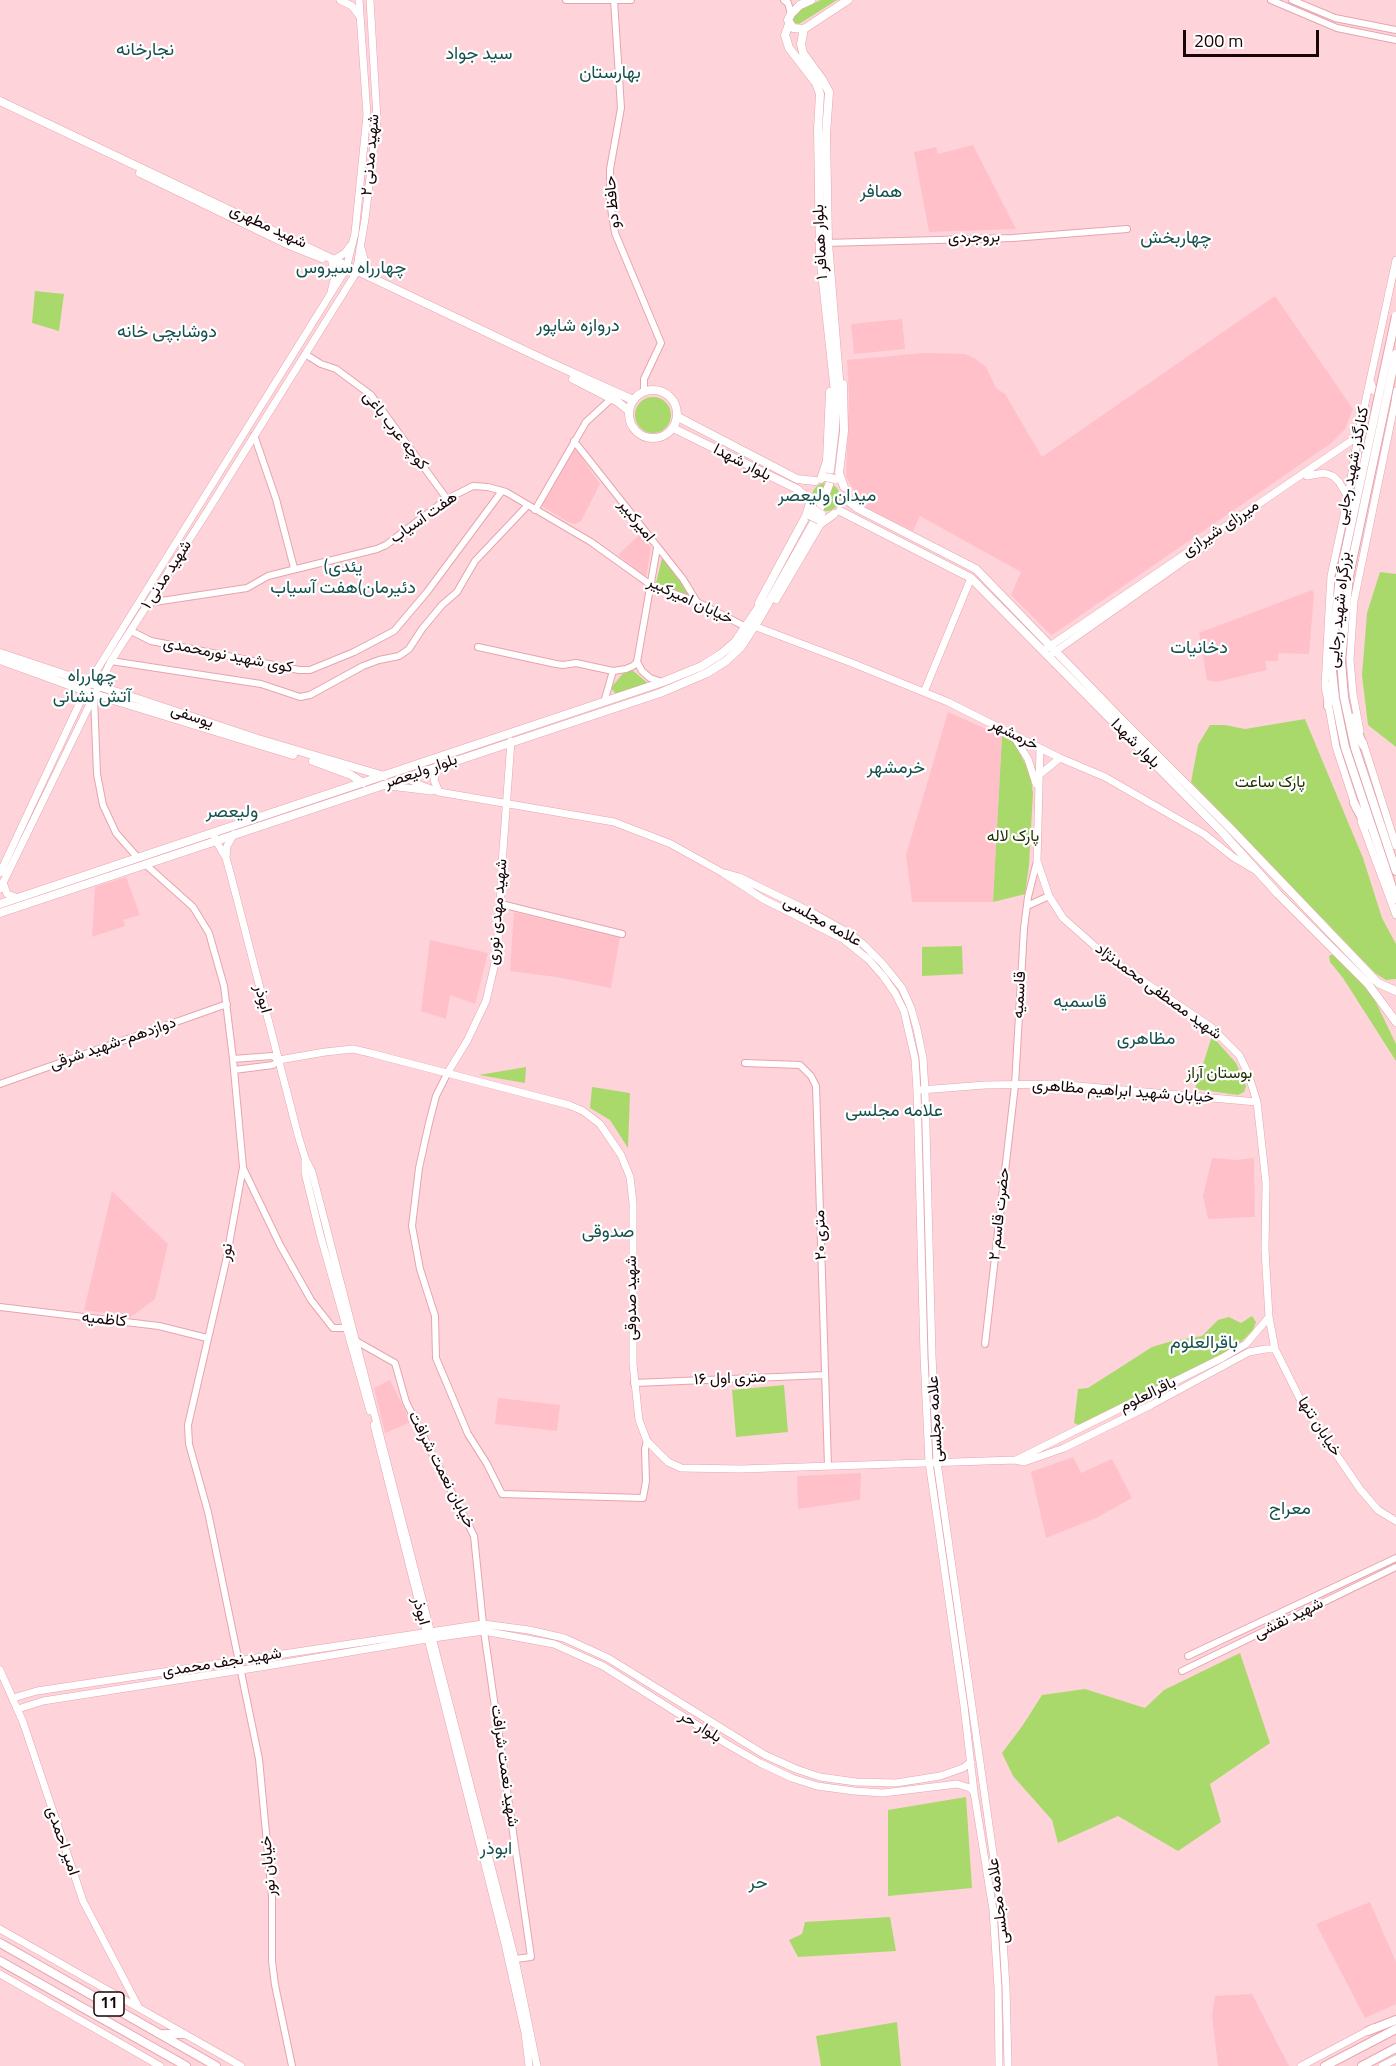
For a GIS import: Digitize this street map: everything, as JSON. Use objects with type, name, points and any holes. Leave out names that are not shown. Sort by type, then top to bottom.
[{"type":"highway","name":"بزرگراه شهید رجایی","points":[[1396,316],[1344,576],[1331,662],[1335,698],[1345,747],[1396,899]]},
{"type":"highway","name":"بزرگراه شهید رجایی","points":[[1396,354],[1344,576],[1341,661],[1344,697],[1355,747],[1396,871]]},
{"type":"highway","points":[[1328,706],[1331,662]]},
{"type":"highway","points":[[1344,697],[1363,745]]},
{"type":"highway","points":[[1354,803],[1380,853]]},
{"type":"highway","name":"11","points":[[0,1943],[216,2066]]},
{"type":"highway","name":"11","points":[[0,1961],[186,2066]]},
{"type":"highway","points":[[1368,2031],[1396,2018]]},
{"type":"highway","points":[[1325,2066],[1396,2029]]},
{"type":"highway","points":[[162,2034],[182,2034]]},
{"type":"highway","points":[[1364,2066],[1396,2048]]},
{"type":"highway","points":[[1364,2066],[1396,2054]]},
{"type":"main road","points":[[340,0],[352,6],[360,18]]},
{"type":"main road","name":"شهید مدنی ۲","points":[[347,267],[354,239],[367,115],[359,0]]},
{"type":"main road","name":"شهید مدنی ۲","points":[[356,271],[377,119],[370,0]]},
{"type":"main road","points":[[791,14],[800,5],[811,0]]},
{"type":"main road","points":[[789,24],[793,28],[804,29],[848,1]]},
{"type":"main road","name":"بلوار همافر ۱","points":[[789,561],[814,513],[828,476],[835,429],[836,402],[834,351],[824,243],[819,129],[820,94],[816,83],[789,48],[785,35],[791,14]]},
{"type":"main road","name":"بلوار همافر ۱","points":[[804,29],[801,44],[803,53],[829,92],[824,243]]},
{"type":"main road","name":"شهید مطهری","points":[[0,101],[356,271],[611,399],[629,411]]},
{"type":"main road","name":"شهید مطهری","points":[[0,107],[289,245],[334,261]]},
{"type":"main road","points":[[331,297],[335,277],[334,261],[345,253],[354,239]]},
{"type":"main road","points":[[360,244],[364,262],[374,278]]},
{"type":"main road","name":"کنارگذر شهید رجایی","points":[[1396,260],[1331,576],[1325,686],[1336,747],[1354,803],[1396,915]]},
{"type":"main road","name":"شهید مدنی ۱","points":[[0,873],[90,681],[331,297],[347,267]]},
{"type":"main road","name":"شهید مطهری","points":[[356,271],[549,363],[633,400]]},
{"type":"main road","name":"شهید مدنی ۱","points":[[2,886],[111,661],[356,271]]},
{"type":"main road","points":[[1371,383],[1374,391],[1382,396],[1391,395],[1396,391]]},
{"type":"main road","points":[[656,389],[668,394],[676,404],[678,417],[669,433],[657,438],[642,436],[631,424],[629,411],[633,400],[644,391],[656,389]]},
{"type":"main road","name":"کنارگذر شهید رجایی","points":[[1396,397],[1355,593],[1350,660],[1353,694],[1363,745],[1396,846]]},
{"type":"main road","name":"میرزای شیرازی","points":[[1050,651],[1394,415]]},
{"type":"main road","points":[[254,417],[262,422]]},
{"type":"main road","name":"بلوار شهدا","points":[[678,417],[797,479],[807,482],[828,476]]},
{"type":"main road","name":"بلوار شهدا","points":[[673,428],[796,489],[814,513]]},
{"type":"main road","name":"میرزای شیرازی","points":[[1050,651],[1358,439]]},
{"type":"main road","points":[[1307,476],[1324,473],[1333,476],[1348,497],[1352,492],[1361,491],[1369,496],[1373,504]]},
{"type":"main road","points":[[758,614],[773,604],[814,513],[809,490],[828,476],[844,487],[846,500],[837,512],[814,513]]},
{"type":"main road","name":"بلوار شهدا","points":[[846,500],[857,508],[976,568],[1009,601],[1050,651]]},
{"type":"main road","name":"بلوار شهدا","points":[[837,512],[971,578],[1120,718],[1225,829],[1378,983],[1396,991]]},
{"type":"main road","points":[[758,614],[761,597],[814,513]]},
{"type":"main road","name":"بلوار ولیعصر","points":[[0,913],[145,864],[214,836],[234,834],[364,786],[385,776],[437,766],[660,693],[707,672],[734,654],[789,561]]},
{"type":"main road","points":[[924,692],[971,578]]},
{"type":"main road","points":[[1002,609],[1009,601]]},
{"type":"main road","points":[[132,612],[140,617]]},
{"type":"main road","points":[[123,626],[131,632]]},
{"type":"main road","name":"بلوار ولیعصر","points":[[0,904],[364,786],[381,785],[404,773],[663,682],[702,666],[721,654],[750,627]]},
{"type":"main road","name":"خرمشهر","points":[[750,627],[852,663],[924,692],[1060,758],[1105,777],[1204,834],[1233,857],[1259,873]]},
{"type":"main road","name":"یوسفی","points":[[0,653],[94,694],[385,776]]},
{"type":"main road","name":"یوسفی","points":[[0,660],[90,681],[193,721],[351,775],[364,786]]},
{"type":"main road","points":[[1011,733],[1028,759],[1038,792]]},
{"type":"main road","name":"شهید مهدی نوری","points":[[448,1072],[467,1041],[486,1001],[495,963],[500,931],[511,741]]},
{"type":"main road","name":"شهید مصطفی محمدنژاد","points":[[1040,748],[1037,861],[1049,896],[1063,918],[1106,956],[1211,1027],[1239,1055],[1248,1073],[1257,1102],[1266,1183],[1265,1251],[1269,1317]]},
{"type":"main road","points":[[1039,775],[1060,758]]},
{"type":"main road","points":[[437,766],[434,780],[439,792]]},
{"type":"main road","points":[[357,769],[363,777],[364,786]]},
{"type":"main road","points":[[404,773],[407,783],[416,791]]},
{"type":"main road","points":[[404,773],[420,785],[439,792]]},
{"type":"main road","points":[[381,785],[439,792]]},
{"type":"main road","points":[[40,786],[48,790]]},
{"type":"main road","name":"علامه مجلسی","points":[[439,792],[614,822],[670,844],[723,873],[762,899],[822,923],[867,958],[900,993],[921,1090],[924,1353],[933,1462],[974,1792],[992,1905],[1002,1987],[1008,2066]]},
{"type":"main road","points":[[1204,834],[1225,829]]},
{"type":"main road","name":"بلوار شهدا","points":[[1225,829],[1278,894],[1368,984],[1396,1022]]},
{"type":"main road","points":[[226,858],[227,846],[234,834]]},
{"type":"main road","name":"ابوذر","points":[[214,836],[226,858],[305,1158],[312,1172],[373,1423],[515,1959],[537,2066]]},
{"type":"main road","points":[[138,858],[145,864]]},
{"type":"main road","points":[[2,886],[9,896],[21,898]]},
{"type":"main road","points":[[1378,983],[1396,982]]},
{"type":"main road","name":"شهید صدوقی","points":[[279,1060],[353,1049],[569,1105],[583,1111],[600,1124],[614,1143],[630,1177],[633,1203],[634,1383],[639,1420],[647,1441],[668,1462],[681,1468],[741,1469],[933,1462]]},
{"type":"main road","name":"خیابان شهید ابراهیم مظاهری","points":[[921,1090],[1056,1084],[1257,1102]]},
{"type":"main road","name":"باقرالعلوم","points":[[1016,1460],[1222,1358],[1246,1344],[1269,1317]]},
{"type":"main road","name":"خیابان تنها","points":[[1269,1317],[1275,1349],[1304,1407],[1360,1489],[1378,1510],[1396,1521]]},
{"type":"main road","name":"ابوذر","points":[[349,1328],[356,1341],[429,1634]]},
{"type":"main road","name":"باقرالعلوم","points":[[933,1462],[1016,1460],[1024,1462],[1064,1448],[1151,1405],[1249,1352],[1275,1349]]},
{"type":"main road","name":"علامه مجلسی","points":[[933,1462],[1004,1933],[999,2066]]},
{"type":"main road","name":"بلوار حر","points":[[484,1628],[554,1644],[603,1666],[727,1744],[792,1778],[817,1786],[854,1791],[883,1793],[957,1784],[970,1788],[974,1792]]},
{"type":"main road","name":"بلوار حر","points":[[429,1634],[484,1628],[530,1630],[564,1638],[608,1658],[765,1755],[820,1777],[856,1782],[896,1783],[940,1776],[963,1768],[971,1762]]},
{"type":"main road","name":"شهید نجف محمدی","points":[[13,1698],[37,1691],[332,1646],[429,1634]]},
{"type":"main road","name":"شهید نجف محمدی","points":[[18,1709],[43,1701],[333,1655],[429,1634]]},
{"type":"main road","points":[[332,1646],[333,1655]]},
{"type":"main road","points":[[603,1666],[608,1658]]},
{"type":"main road","name":"امیر احمدی","points":[[0,1670],[18,1709],[83,1900],[138,2006]]},
{"type":"main road","name":"ابوذر","points":[[455,1730],[515,1985],[529,2066]]},
{"type":"main road","points":[[0,1929],[241,2066]]},
{"type":"main road","points":[[0,1974],[160,2066]]},
{"type":"main road","points":[[1301,2066],[1368,2031]]},
{"type":"main road","points":[[1382,2066],[1396,2059]]},
{"type":"street","points":[[566,0],[631,0]]},
{"type":"street","name":"حافظ دو","points":[[614,0],[621,108],[610,169],[610,202],[615,233],[661,343],[644,379],[644,391]]},
{"type":"street","points":[[784,0],[788,3],[791,14]]},
{"type":"street","points":[[1271,0],[1337,28],[1396,40]]},
{"type":"street","points":[[1292,0],[1335,18],[1396,30]]},
{"type":"street","name":"بروجردی","points":[[824,243],[1012,238],[1127,229]]},
{"type":"street","name":"کوچه عرب باغی","points":[[305,354],[321,364],[336,369],[372,395],[447,499]]},
{"type":"street","points":[[535,510],[586,422],[611,399]]},
{"type":"street","points":[[254,435],[276,499],[294,568]]},
{"type":"street","name":"امیرکبیر","points":[[574,441],[682,579],[697,602]]},
{"type":"street","name":"هفت آسیاب","points":[[148,603],[247,588],[268,576],[294,568],[377,549],[447,499],[473,486],[502,491],[575,532]]},
{"type":"street","name":"کوی شهید نورمحمدی","points":[[131,632],[151,641],[299,670],[310,670],[354,652],[393,631],[427,592],[502,491]]},
{"type":"street","points":[[111,661],[261,684],[300,697],[310,695],[363,666],[399,656],[409,649],[442,605],[457,592],[475,561],[528,505]]},
{"type":"street","name":"خیابان امیرکبیر","points":[[575,532],[651,585],[697,602],[750,627]]},
{"type":"street","points":[[657,548],[637,662],[650,678],[663,682]]},
{"type":"street","points":[[478,647],[556,664],[576,663],[613,671],[626,669],[637,662]]},
{"type":"street","points":[[604,702],[613,671]]},
{"type":"street","points":[[94,694],[97,774],[103,805],[116,833],[138,858]]},
{"type":"street","name":"قاسمیه","points":[[1015,1085],[1021,965],[1027,906],[1037,861]]},
{"type":"street","name":"نور","points":[[145,864],[193,907],[209,933],[224,986],[233,1059],[243,1167],[226,1261],[189,1418],[189,1444],[208,1512],[238,1661]]},
{"type":"street","points":[[1027,906],[1049,896]]},
{"type":"street","points":[[501,904],[622,934]]},
{"type":"street","name":"دوازدهم-شهید شرقی","points":[[0,1084],[226,1004]]},
{"type":"street","points":[[233,1059],[272,1056],[279,1060],[273,1065],[234,1070]]},
{"type":"street","name":"۲۰ متری","points":[[746,1063],[800,1065],[811,1076],[816,1086],[828,1466]]},
{"type":"street","points":[[448,1072],[436,1096],[418,1168],[412,1226],[415,1250],[435,1316],[436,1358],[468,1434],[488,1464],[502,1494],[643,1498],[646,1481],[647,1441]]},
{"type":"street","name":"۲ حضرت قاسم","points":[[985,1344],[1015,1085]]},
{"type":"street","points":[[243,1167],[280,1245],[311,1299],[333,1328],[349,1328]]},
{"type":"street","name":"کاظمیه","points":[[0,1307],[159,1326],[207,1338]]},
{"type":"street","name":"خیابان نعمت شرافت","points":[[356,1341],[395,1363],[406,1402],[474,1536],[484,1628]]},
{"type":"street","name":"۱۶ متری اول","points":[[634,1383],[825,1375]]},
{"type":"street","name":"شهید نقشی","points":[[1188,1656],[1396,1558]]},
{"type":"street","name":"شهید نقشی","points":[[1182,1671],[1396,1567]]},
{"type":"street","name":"شهید نعمت شرافت","points":[[484,1628],[531,1957],[515,1959]]},
{"type":"street","name":"خیابان نور","points":[[238,1661],[259,1759],[272,1896],[272,1961],[290,2065]]},
{"type":"shaded area","points":[[973,145],[1016,229],[929,232],[914,152],[936,147],[938,154]]},
{"type":"shaded area","points":[[1275,296],[1353,409],[1345,429],[1330,444],[1052,635],[1011,595],[1021,572],[920,516],[913,531],[858,505],[860,501],[846,477],[849,394],[847,360],[924,353],[965,354],[976,359],[986,367],[996,388],[1005,394],[1042,457]]},
{"type":"shaded area","points":[[902,319],[905,349],[854,354],[851,324]]},
{"type":"shaded area","points":[[575,448],[600,484],[581,521],[575,524],[540,505]]},
{"type":"shaded area","points":[[640,534],[651,548],[646,577],[618,555]]},
{"type":"shaded area","points":[[1312,590],[1314,593],[1309,654],[1278,653],[1278,661],[1265,661],[1267,670],[1216,682],[1207,680],[1199,633]]},
{"type":"shaded area","points":[[948,712],[1002,736],[993,902],[912,902],[906,855]]},
{"type":"shaded area","points":[[126,877],[140,915],[123,920],[125,926],[92,937],[95,887]]},
{"type":"shaded area","points":[[514,912],[620,937],[611,988],[510,971]]},
{"type":"shaded area","points":[[430,940],[488,953],[475,1004],[450,995],[446,1019],[421,1011]]},
{"type":"shaded area","points":[[1212,1158],[1236,1160],[1254,1158],[1255,1217],[1208,1219],[1203,1196]]},
{"type":"shaded area","points":[[112,1191],[168,1244],[155,1299],[131,1317],[84,1310]]},
{"type":"shaded area","points":[[390,1380],[411,1422],[385,1433],[374,1388]]},
{"type":"shaded area","points":[[498,1398],[560,1405],[557,1431],[495,1424]]},
{"type":"shaded area","points":[[1073,1457],[1081,1473],[1112,1459],[1132,1498],[1096,1518],[1046,1538],[1031,1472]]},
{"type":"shaded area","points":[[861,1473],[860,1500],[798,1509],[797,1476]]},
{"type":"shaded area","points":[[1370,1902],[1396,1962],[1396,2004],[1365,2018],[1316,1924]]},
{"type":"shaded area","points":[[1252,1994],[1289,2066],[1218,2066],[1212,2016],[1215,1996]]},
{"type":"green space","points":[[821,0],[837,0],[799,24],[794,23],[792,17],[797,11]]},
{"type":"green space","points":[[35,291],[64,294],[59,331],[32,323]]},
{"type":"green space","points":[[653,397],[666,402],[671,415],[666,428],[653,433],[640,428],[635,415],[640,402]]},
{"type":"green space","points":[[826,483],[836,487],[840,497],[836,507],[826,511],[816,507],[812,497],[816,487]]},
{"type":"green space","points":[[662,558],[692,596],[656,583]]},
{"type":"green space","points":[[1380,572],[1396,574],[1396,747],[1368,725],[1362,675],[1367,613]]},
{"type":"green space","points":[[631,669],[650,685],[617,695],[611,688],[624,672]]},
{"type":"green space","name":"پارک ساعت","points":[[1305,719],[1363,858],[1382,918],[1396,944],[1396,979],[1386,980],[1375,973],[1191,782],[1198,745],[1210,725],[1245,729]]},
{"type":"green space","name":"پارک لاله","points":[[1002,736],[1014,742],[1030,773],[1033,793],[1025,894],[993,902]]},
{"type":"green space","points":[[962,946],[963,974],[922,976],[922,947]]},
{"type":"green space","points":[[1335,953],[1372,994],[1396,1044],[1396,1061],[1343,978],[1330,962],[1329,956]]},
{"type":"green space","name":"بوستان آراز","points":[[1212,1036],[1236,1063],[1246,1086],[1244,1092],[1238,1095],[1195,1089]]},
{"type":"green space","points":[[526,1067],[525,1083],[479,1075]]},
{"type":"green space","points":[[592,1087],[630,1093],[628,1148],[610,1120],[590,1108]]},
{"type":"green space","points":[[1252,1316],[1256,1322],[1253,1330],[1236,1347],[1081,1426],[1074,1423],[1078,1389],[1088,1388],[1152,1347],[1202,1336],[1218,1320],[1229,1317],[1241,1323]]},
{"type":"green space","points":[[784,1385],[788,1432],[736,1437],[732,1390]]},
{"type":"green space","points":[[1240,1653],[1270,1743],[1210,1784],[1221,1822],[1178,1851],[1118,1816],[1058,1843],[1052,1820],[1013,1776],[1002,1753],[1042,1695],[1085,1689],[1145,1708],[1164,1690]]},
{"type":"green space","points":[[966,1797],[972,1888],[888,1896],[888,1810]]},
{"type":"green space","points":[[890,1917],[896,1951],[798,1957],[789,1940],[802,1934],[805,1922]]},
{"type":"green space","points":[[897,2022],[901,2066],[821,2066],[816,2036]]},
{"type":"district","name":"نجارخانه","points":[[145,51]]},
{"type":"district","name":"سید جواد","points":[[479,55]]},
{"type":"district","name":"بهارستان","points":[[610,74]]},
{"type":"district","name":"همافر","points":[[881,193]]},
{"type":"district","name":"چهاربخش","points":[[1176,239]]},
{"type":"district","name":"چهارراه سیروس","points":[[351,269]]},
{"type":"district","name":"دروازه شاپور","points":[[578,327]]},
{"type":"district","name":"دوشابچی خانه","points":[[167,333]]},
{"type":"district","name":"میدان ولیعصر","points":[[827,497]]},
{"type":"district","name":"(یئدی دئیرمان)هفت آسیاب","points":[[343,578]]},
{"type":"district","name":"دخانیات","points":[[1199,649]]},
{"type":"district","name":"چهارراه آتش نشانی","points":[[92,687]]},
{"type":"district","name":"خرمشهر","points":[[896,769]]},
{"type":"district","name":"ولیعصر","points":[[232,813]]},
{"type":"district","name":"قاسمیه","points":[[1080,1003]]},
{"type":"district","name":"مظاهری","points":[[1146,1040]]},
{"type":"district","name":"علامه مجلسی","points":[[894,1112]]},
{"type":"district","name":"صدوقی","points":[[608,1233]]},
{"type":"district","name":"باقرالعلوم","points":[[1204,1344]]},
{"type":"district","name":"معراج","points":[[1290,1510]]},
{"type":"district","name":"ابوذر","points":[[496,1850]]},
{"type":"district","name":"حر","points":[[758,1884]]}]
